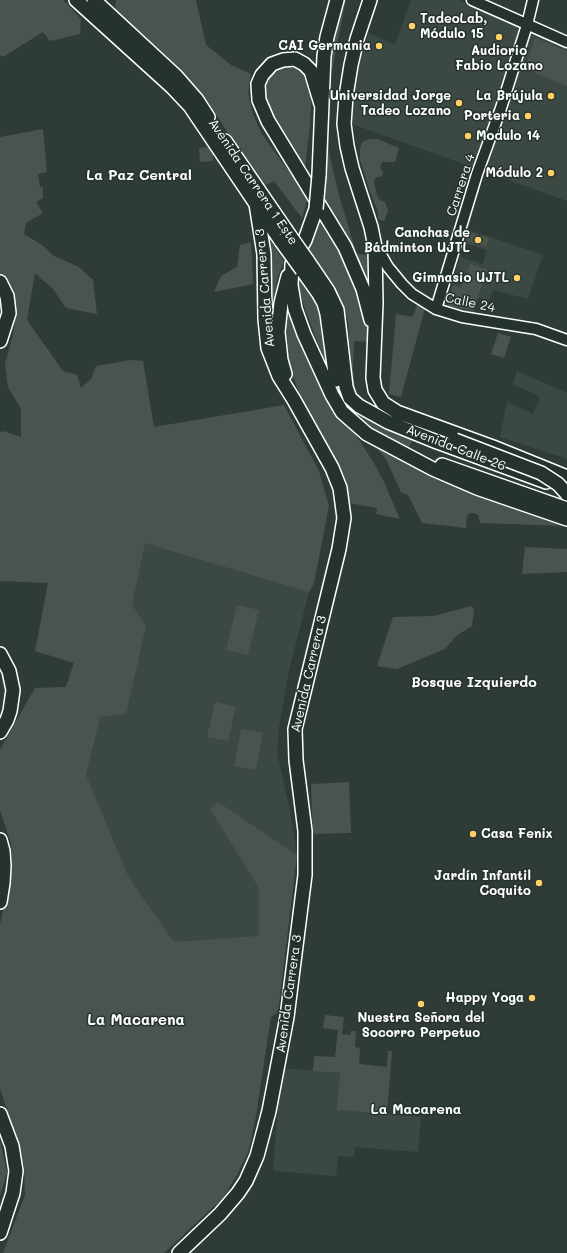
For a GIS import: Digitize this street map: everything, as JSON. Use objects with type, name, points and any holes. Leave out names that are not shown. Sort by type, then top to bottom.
[{"type":"main road","name":"Avenida Carrera 1 Este","points":[[76,0],[172,87],[190,106],[256,204],[284,236]]},
{"type":"main road","name":"Avenida Carrera 1 Este","points":[[94,0],[186,86],[197,100],[284,236],[324,303],[340,398],[350,419]]},
{"type":"main road","name":"Avenida Carrera 3","points":[[337,0],[330,21],[326,44],[321,104],[319,175],[316,209],[305,240],[300,265],[291,274],[292,292],[299,321],[332,395],[339,407],[350,419]]},
{"type":"main road","points":[[370,0],[357,39],[351,65],[346,96],[344,124],[352,168],[374,241],[376,257],[376,303],[374,345]]},
{"type":"main road","points":[[321,104],[311,71],[304,64],[295,59],[283,60],[272,64],[264,72],[259,81],[259,100],[268,121],[345,247],[369,311],[374,345]]},
{"type":"main road","name":"Avenida Carrera 3","points":[[178,1253],[220,1214],[232,1201],[246,1181],[253,1167],[260,1146],[269,1111],[287,1017],[305,875],[305,826],[296,760],[295,729],[339,549],[344,518],[342,497],[335,476],[294,400],[279,376],[268,348],[264,319],[264,254],[256,204]]},
{"type":"main road","name":"Avenida Carrera 1 Este","points":[[300,265],[328,291],[337,310],[342,339],[346,387],[350,398]]},
{"type":"main road","points":[[294,400],[284,374],[278,332],[281,303],[300,265]]},
{"type":"main road","points":[[0,282],[7,296],[9,313],[0,341]]},
{"type":"main road","name":"Avenida Calle 26","points":[[374,345],[374,384],[378,396],[392,417],[437,442],[567,490]]},
{"type":"main road","name":"Avenida Calle 26","points":[[350,398],[363,409],[506,452],[567,477]]},
{"type":"main road","points":[[392,417],[541,473],[558,484],[567,494]]},
{"type":"main road","name":"Avenida Calle 26","points":[[350,419],[367,434],[458,480],[567,519]]},
{"type":"main road","name":"Avenida Calle 26","points":[[384,443],[567,509]]},
{"type":"main road","points":[[0,654],[9,671],[13,690],[10,711],[0,732]]},
{"type":"main road","points":[[0,840],[3,851],[4,866],[0,902]]},
{"type":"main road","points":[[0,1114],[12,1146],[16,1171],[13,1193],[0,1233]]},
{"type":"street","points":[[472,0],[567,42]]},
{"type":"street","name":"Carrera 4","points":[[436,308],[477,174],[501,108],[528,25],[533,0]]},
{"type":"street","name":"Calle 24","points":[[374,241],[383,260],[402,284],[417,297],[436,308],[462,317],[536,329],[567,340]]},
{"type":"shaded area","points":[[0,0],[63,0],[81,19],[80,34],[50,41],[43,32],[3,57],[0,55]]},
{"type":"shaded area","points":[[116,0],[196,0],[206,45],[231,65],[251,74],[248,93],[253,114],[261,133],[308,198],[302,218],[274,181],[264,186],[207,100],[185,77],[115,12]]},
{"type":"shaded area","points":[[342,0],[346,0],[332,71],[330,58]]},
{"type":"shaded area","name":"Universidad Jorge Tadeo Lozano","points":[[411,0],[459,0],[533,34],[536,33],[567,46],[567,201],[352,124],[352,83],[369,33],[395,45]]},
{"type":"shaded area","points":[[535,38],[567,51],[567,86],[525,69]]},
{"type":"shaded area","points":[[288,65],[295,66],[304,71],[312,86],[310,125],[305,169],[269,112],[264,99],[263,89],[265,79],[274,68]]},
{"type":"shaded area","points":[[43,129],[47,172],[38,174],[40,187],[43,187],[43,198],[36,202],[43,213],[26,223],[24,234],[42,245],[54,256],[79,267],[93,280],[97,314],[66,308],[53,289],[35,273],[27,320],[63,371],[77,375],[81,388],[91,379],[96,366],[130,360],[143,361],[154,427],[284,405],[319,471],[329,506],[314,583],[309,592],[145,543],[132,605],[146,626],[126,714],[100,717],[86,775],[129,878],[174,942],[259,936],[259,888],[210,809],[218,802],[297,855],[278,1012],[271,1017],[256,1116],[249,1150],[237,1175],[223,1198],[164,1253],[3,1253],[25,1195],[24,1165],[0,1088],[0,925],[12,870],[11,843],[0,810],[0,750],[35,688],[66,687],[74,663],[35,651],[48,583],[0,581],[0,432],[3,431],[21,437],[21,409],[8,387],[5,364],[13,334],[16,314],[14,301],[8,284],[0,274],[0,137]]},
{"type":"shaded area","points":[[327,132],[330,157],[339,195],[356,252],[324,203]]},
{"type":"shaded area","points":[[370,139],[377,139],[399,148],[395,162],[382,162],[380,168],[383,173],[382,176],[375,178],[374,182],[377,196],[380,200],[385,202],[388,211],[384,221],[378,219],[378,212],[360,159],[362,142]]},
{"type":"shaded area","points":[[211,147],[215,154],[213,155],[213,161],[200,162],[199,148]]},
{"type":"shaded area","points":[[322,216],[353,270],[367,325],[369,342],[354,341],[353,369],[355,391],[351,372],[348,321],[341,299],[307,249],[313,239]]},
{"type":"shaded area","points":[[469,230],[543,255],[528,299],[493,290],[489,300],[479,298],[473,313],[446,307],[460,257],[483,264],[487,250],[464,243]]},
{"type":"shaded area","name":"Canchas de Bádminton UJTL","points":[[469,232],[489,238],[486,247],[466,241]]},
{"type":"shaded area","points":[[266,234],[284,261],[277,279],[271,344]]},
{"type":"shaded area","points":[[251,242],[253,284],[214,292],[221,276],[237,267],[240,245]]},
{"type":"shaded area","points":[[356,254],[371,255],[371,293]]},
{"type":"shaded area","points":[[470,264],[488,270],[472,310],[450,306],[448,304],[453,286],[461,288],[460,291]]},
{"type":"shaded area","points":[[298,275],[317,303],[325,326],[327,344],[326,364],[300,293]]},
{"type":"shaded area","points":[[289,303],[332,403],[374,463],[400,519],[376,514],[377,508],[349,503],[346,484],[333,456],[316,431],[302,402],[289,364],[286,320]]},
{"type":"shaded area","points":[[417,305],[425,308],[401,397],[389,394],[396,314],[413,317]]},
{"type":"shaded area","points":[[498,333],[511,337],[504,358],[491,354]]},
{"type":"shaded area","points":[[517,371],[567,393],[567,459],[500,437],[507,402],[533,414],[540,397],[513,384]]},
{"type":"shaded area","points":[[345,401],[415,435],[409,448],[374,433],[363,424]]},
{"type":"shaded area","points":[[372,443],[567,523],[567,526],[480,523],[478,515],[474,513],[470,513],[467,516],[466,528],[422,523],[408,495],[401,492],[386,459]]},
{"type":"shaded area","points":[[144,494],[314,583],[309,592],[289,670],[279,727],[277,753],[290,810],[297,855],[278,1012],[271,1017],[259,1091],[0,925],[12,870],[11,843],[0,810],[0,750],[35,688],[66,687],[74,662],[35,651]]},
{"type":"shaded area","points":[[525,547],[567,549],[567,572],[522,574]]},
{"type":"shaded area","points":[[237,605],[259,610],[248,655],[226,650]]},
{"type":"shaded area","points":[[471,606],[474,609],[472,626],[456,636],[445,649],[397,669],[377,666],[393,617],[434,616]]},
{"type":"shaded area","points":[[215,702],[236,707],[228,741],[207,737]]},
{"type":"shaded area","points":[[241,729],[263,733],[256,770],[234,766]]},
{"type":"shaded area","points":[[349,782],[351,833],[313,834],[311,784]]},
{"type":"shaded area","points":[[325,1015],[344,1017],[342,1034],[350,1035],[351,1031],[356,1031],[355,1047],[360,1048],[359,1064],[387,1067],[388,1051],[392,1051],[387,1114],[337,1110],[340,1073],[313,1071],[314,1056],[335,1057],[338,1030],[323,1028]]},
{"type":"shaded area","points":[[281,1068],[340,1073],[338,1110],[421,1117],[418,1152],[355,1147],[354,1157],[338,1156],[336,1176],[273,1171]]},
{"type":"shaded area","points":[[0,1140],[7,1172],[0,1196]]},
{"type":"place","name":"TadeoLab, Módulo 15","points":[[412,26]]},
{"type":"place","name":"Audiorio Fabio Lozano","points":[[499,37]]},
{"type":"place","name":"CAI Germania","points":[[379,46]]},
{"type":"place","name":"La Brújula","points":[[551,96]]},
{"type":"place","name":"Universidad Jorge Tadeo Lozano","points":[[459,103]]},
{"type":"place","name":"Porteria","points":[[528,116]]},
{"type":"place","name":"Modulo 14","points":[[468,136]]},
{"type":"place","name":"Módulo 2","points":[[551,173]]},
{"type":"place","name":"Canchas de Bádminton UJTL","points":[[478,240]]},
{"type":"place","name":"Gimnasio UJTL","points":[[517,278]]},
{"type":"place","name":"Casa Fenix","points":[[473,834]]},
{"type":"place","name":"Jardín Infantil Coquito","points":[[539,883]]},
{"type":"place","name":"Happy Yoga","points":[[532,998]]},
{"type":"place","name":"Nuestra Señora del Socorro Perpetuo","points":[[421,1004]]},
{"type":"district","name":"La Paz Central","points":[[139,176]]},
{"type":"district","name":"Bosque Izquierdo","points":[[474,683]]},
{"type":"district","name":"La Macarena","points":[[136,1020]]},
{"type":"district","name":"La Macarena","points":[[416,1110]]}]
